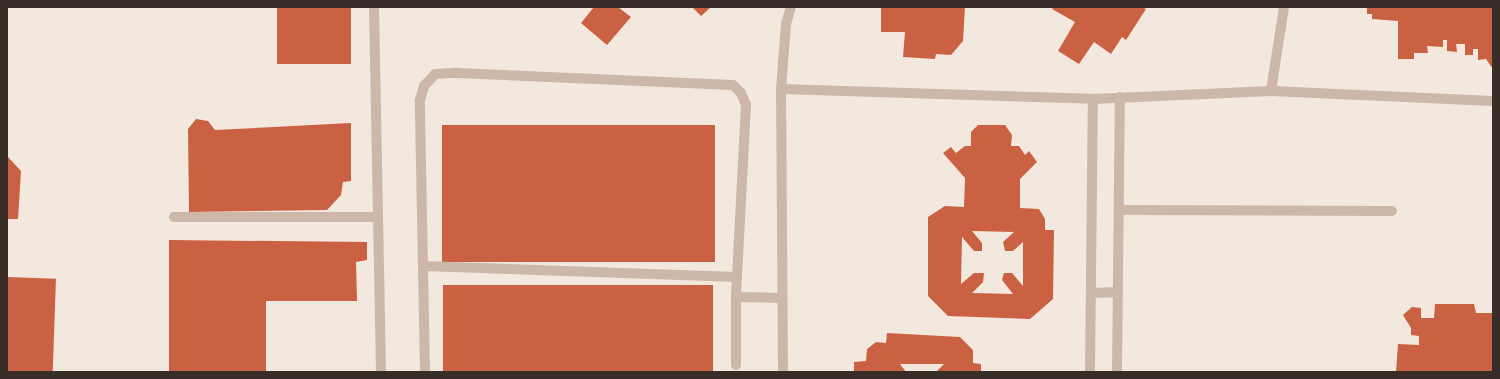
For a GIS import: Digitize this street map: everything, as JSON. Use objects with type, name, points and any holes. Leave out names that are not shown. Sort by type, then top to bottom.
[{"type":"lane","points":[[374,7],[381,372]]},
{"type":"lane","points":[[783,372],[781,89],[786,24],[791,7]]},
{"type":"lane","points":[[1271,90],[1284,7]]},
{"type":"lane","points":[[425,372],[420,100],[424,86],[435,74],[457,73],[733,85],[741,93],[746,105],[736,297],[736,365]]},
{"type":"lane","points":[[781,89],[1093,99],[1271,90],[1493,101]]},
{"type":"lane","points":[[1117,372],[1120,97]]},
{"type":"lane","points":[[1090,372],[1093,99]]},
{"type":"lane","points":[[1119,210],[1392,211]]},
{"type":"lane","points":[[174,217],[378,217]]},
{"type":"lane","points":[[423,266],[737,277]]},
{"type":"lane","points":[[1091,293],[1118,292]]},
{"type":"lane","points":[[736,297],[782,298]]},
{"type":"building","points":[[277,7],[351,7],[351,64],[277,64]]},
{"type":"building","points":[[594,7],[618,7],[631,17],[607,45],[581,23]]},
{"type":"building","points":[[692,7],[711,7],[701,16]]},
{"type":"building","points":[[881,7],[965,7],[963,41],[951,55],[936,54],[935,59],[903,57],[905,32],[881,32]]},
{"type":"building","points":[[1054,7],[1142,7],[1146,9],[1126,40],[1122,37],[1111,54],[1094,42],[1079,64],[1058,51],[1075,22],[1052,9]]},
{"type":"building","points":[[1367,7],[1493,7],[1493,69],[1486,59],[1478,60],[1478,49],[1473,49],[1473,55],[1465,55],[1465,44],[1456,44],[1457,52],[1447,51],[1447,40],[1443,40],[1443,47],[1427,46],[1428,53],[1414,53],[1414,59],[1398,59],[1398,21],[1372,19],[1372,14],[1367,14]]},
{"type":"building","points":[[196,119],[208,121],[215,130],[351,123],[351,181],[343,182],[341,195],[327,210],[189,212],[188,129]]},
{"type":"building","points":[[442,125],[715,125],[715,262],[442,262]]},
{"type":"building","points":[[978,125],[1005,125],[1012,135],[1011,146],[1019,146],[1025,155],[1029,151],[1037,162],[1020,179],[1020,208],[1039,209],[1045,219],[1045,230],[1054,230],[1053,299],[1030,319],[948,316],[928,296],[928,217],[945,206],[964,207],[965,178],[943,153],[951,147],[956,153],[965,146],[971,146],[971,132]],"holes":[[[972,231],[1014,232],[1003,242],[1005,251],[1013,251],[1023,242],[1023,286],[1012,273],[1004,273],[1002,280],[1013,294],[972,293],[983,282],[984,273],[974,273],[961,284],[962,237],[974,251],[982,251],[982,243]]]},
{"type":"building","points":[[7,156],[21,171],[18,219],[7,219]]},
{"type":"building","points":[[169,240],[367,242],[367,260],[356,262],[357,301],[266,301],[266,372],[169,372]]},
{"type":"building","points":[[7,277],[56,279],[53,372],[7,372]]},
{"type":"building","points":[[443,285],[713,285],[713,372],[443,372]]},
{"type":"building","points":[[1435,304],[1474,304],[1476,313],[1493,313],[1493,372],[1396,372],[1398,344],[1419,345],[1419,336],[1411,335],[1411,328],[1403,315],[1412,307],[1421,308],[1421,318],[1434,318]]},
{"type":"building","points":[[887,333],[960,337],[973,350],[973,363],[981,364],[981,372],[936,372],[944,364],[900,364],[906,372],[854,372],[854,362],[866,361],[867,349],[876,342],[886,343]]}]
